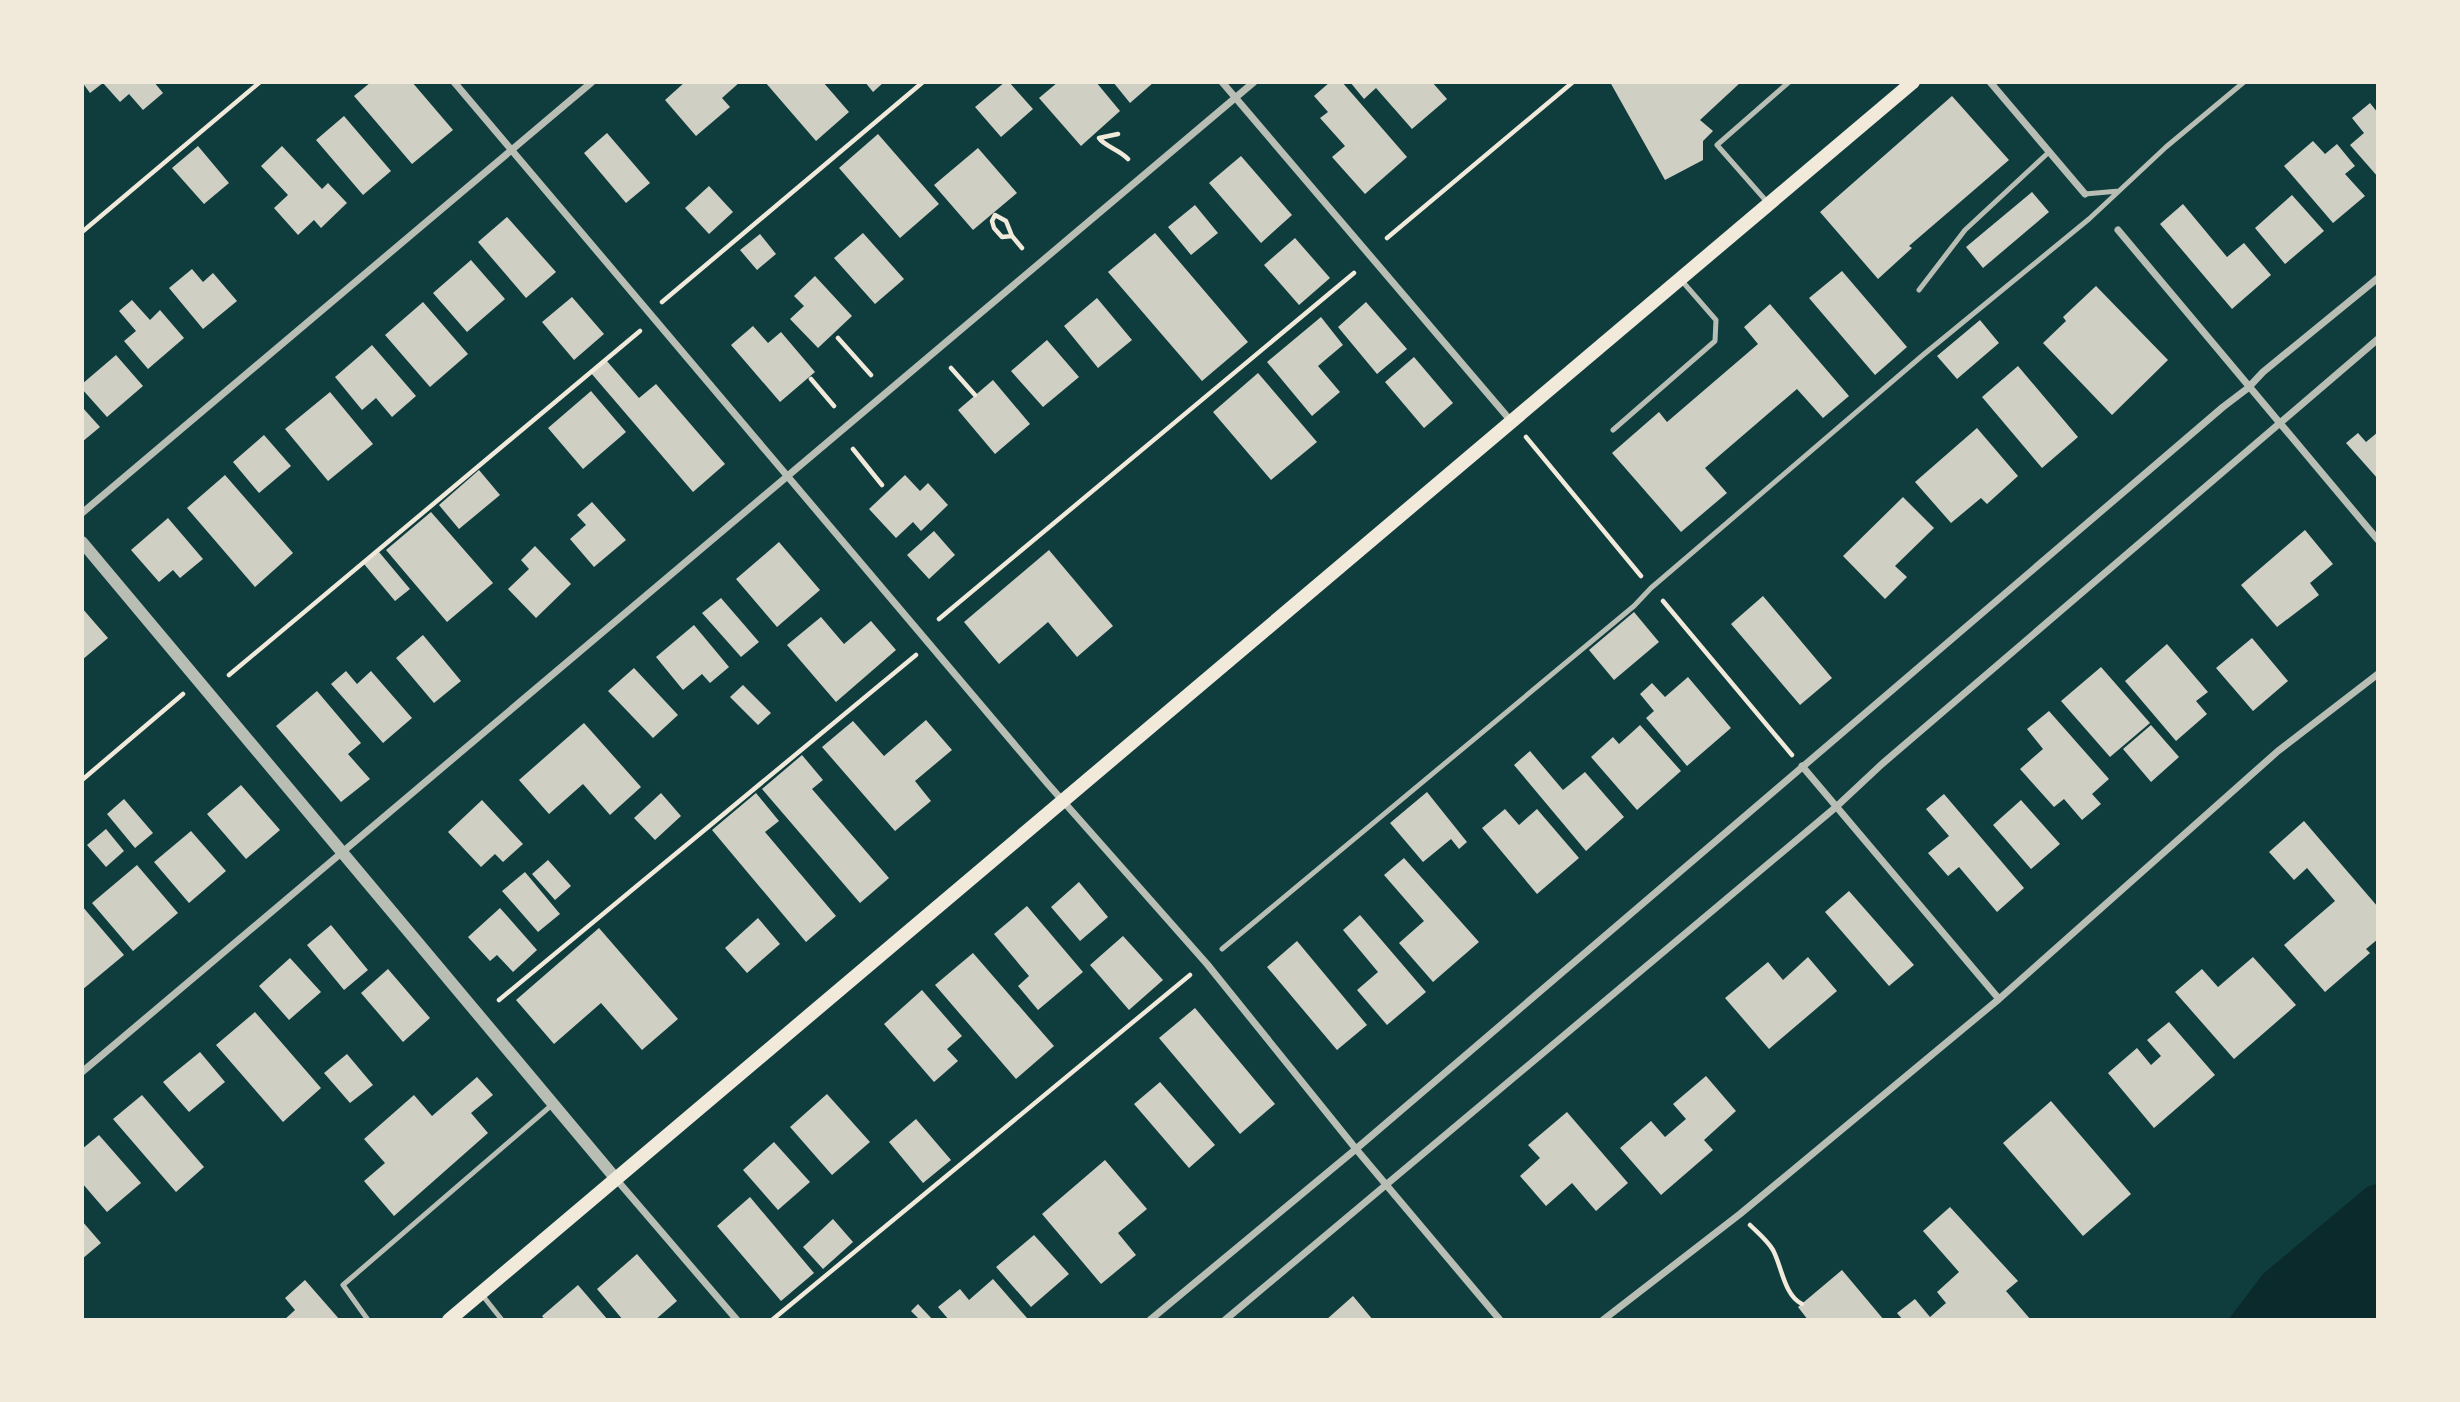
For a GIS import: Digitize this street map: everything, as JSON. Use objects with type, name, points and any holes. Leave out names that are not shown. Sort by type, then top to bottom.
[{"type":"main road","points":[[449,1320],[1913,82]]},
{"type":"street","points":[[454,82],[1063,801],[1207,964],[1385,1185],[1500,1320]]},
{"type":"street","points":[[82,513],[592,82]]},
{"type":"street","points":[[1222,82],[1511,421]]},
{"type":"street","points":[[82,1072],[1254,82]]},
{"type":"street","points":[[1990,82],[2085,194]]},
{"type":"street","points":[[2118,230],[2378,540]]},
{"type":"street","points":[[1150,1320],[1356,1149],[2248,388],[2263,372],[2378,278]]},
{"type":"street","points":[[1226,1320],[1836,807],[1882,764],[2378,339]]},
{"type":"street","points":[[82,542],[737,1320]]},
{"type":"street","points":[[1603,1320],[1740,1214],[1999,999],[2278,751],[2378,674]]},
{"type":"street","points":[[1802,766],[1999,999]]},
{"type":"lane","points":[[1769,204],[1717,145],[1789,82]]},
{"type":"lane","points":[[1222,949],[1634,606],[1651,588],[1923,355],[2089,219],[2166,147],[2244,82]]},
{"type":"lane","points":[[1919,290],[1965,230],[2049,152]]},
{"type":"lane","points":[[2085,194],[2119,191]]},
{"type":"lane","points":[[1613,430],[1715,341],[1716,320],[1680,279]]},
{"type":"lane","points":[[368,1320],[343,1285],[553,1104]]},
{"type":"lane","points":[[481,1293],[502,1320]]},
{"type":"path","points":[[82,232],[260,82]]},
{"type":"path","points":[[662,302],[923,82]]},
{"type":"path","points":[[1387,238],[1573,82]]},
{"type":"path","points":[[1118,134],[1099,138],[1128,159]]},
{"type":"path","points":[[1012,236],[1002,237],[997,233],[992,221],[995,215],[1006,221],[1012,236],[1022,248]]},
{"type":"path","points":[[939,619],[1354,273]]},
{"type":"path","points":[[229,675],[640,331]]},
{"type":"path","points":[[838,338],[870,375]]},
{"type":"path","points":[[951,368],[975,395]]},
{"type":"path","points":[[811,379],[834,406]]},
{"type":"path","points":[[1511,421],[1789,751]]},
{"type":"path","points":[[853,449],[882,485]]},
{"type":"path","points":[[499,1000],[917,655]]},
{"type":"path","points":[[82,780],[184,693]]},
{"type":"path","points":[[772,1320],[1190,975]]},
{"type":"path","points":[[1740,1214],[1768,1242],[1782,1269],[1785,1283],[1802,1304]]},
{"type":"water","points":[[2378,1183],[2378,1320],[2228,1320],[2263,1274],[2367,1187]]},
{"type":"building","points":[[82,82],[154,82],[163,93],[143,110],[129,94],[120,102],[103,83],[90,93]]},
{"type":"building","points":[[371,82],[412,82],[453,130],[412,164],[354,96]]},
{"type":"building","points":[[685,82],[740,82],[722,98],[730,107],[696,136],[665,100]]},
{"type":"building","points":[[765,82],[823,82],[849,112],[816,141]]},
{"type":"building","points":[[865,82],[884,82],[873,92]]},
{"type":"building","points":[[1005,82],[1009,82],[1033,109],[1001,137],[975,107]]},
{"type":"building","points":[[1058,82],[1096,82],[1120,111],[1081,146],[1039,98]]},
{"type":"building","points":[[1113,82],[1154,82],[1130,103]]},
{"type":"building","points":[[1330,82],[1342,82],[1407,157],[1365,194],[1332,157],[1345,146],[1320,118],[1328,112],[1314,96]]},
{"type":"building","points":[[1350,82],[1432,82],[1447,99],[1412,129],[1376,88],[1364,99]]},
{"type":"building","points":[[1610,82],[1741,82],[1700,120],[1713,131],[1703,141],[1703,160],[1665,180]]},
{"type":"building","points":[[1952,96],[2009,160],[1909,246],[1912,248],[1878,279],[1820,212]]},
{"type":"building","points":[[2370,103],[2378,113],[2378,177],[2350,145],[2364,133],[2352,118]]},
{"type":"building","points":[[344,116],[391,171],[363,195],[316,140]]},
{"type":"building","points":[[607,133],[650,183],[626,203],[584,153]]},
{"type":"building","points":[[878,134],[939,204],[900,238],[839,168]]},
{"type":"building","points":[[2313,141],[2325,154],[2337,144],[2355,166],[2345,174],[2365,196],[2333,223],[2284,166]]},
{"type":"building","points":[[198,146],[229,183],[204,204],[172,168]]},
{"type":"building","points":[[282,146],[322,189],[328,183],[347,203],[321,228],[314,220],[298,235],[274,208],[288,195],[261,166]]},
{"type":"building","points":[[978,148],[1017,193],[973,230],[934,185]]},
{"type":"building","points":[[1241,156],[1292,215],[1261,243],[1209,183]]},
{"type":"building","points":[[709,186],[733,212],[709,234],[685,208]]},
{"type":"building","points":[[2032,192],[2049,212],[1983,268],[1966,247]]},
{"type":"building","points":[[2292,195],[2324,231],[2285,264],[2255,228]]},
{"type":"building","points":[[2183,204],[2227,257],[2244,243],[2271,275],[2232,309],[2160,224]]},
{"type":"building","points":[[1195,205],[1218,233],[1191,255],[1168,227]]},
{"type":"building","points":[[507,217],[556,272],[526,298],[478,242]]},
{"type":"building","points":[[863,233],[904,279],[875,304],[834,258]]},
{"type":"building","points":[[1155,233],[1248,342],[1202,381],[1108,272]]},
{"type":"building","points":[[760,234],[776,254],[757,270],[740,250]]},
{"type":"building","points":[[1295,238],[1330,278],[1299,305],[1264,265]]},
{"type":"building","points":[[471,260],[505,299],[467,332],[433,293]]},
{"type":"building","points":[[192,269],[203,282],[213,273],[237,301],[203,329],[169,288]]},
{"type":"building","points":[[1842,271],[1907,347],[1875,375],[1809,298]]},
{"type":"building","points":[[815,276],[852,316],[818,348],[790,319],[804,306],[794,296]]},
{"type":"building","points":[[2096,286],[2168,360],[2112,415],[2043,343],[2066,321],[2063,317]]},
{"type":"building","points":[[572,297],[604,334],[574,360],[542,322]]},
{"type":"building","points":[[1097,298],[1132,340],[1098,368],[1064,326]]},
{"type":"building","points":[[132,300],[150,320],[160,310],[184,338],[148,369],[124,341],[136,331],[119,311]]},
{"type":"building","points":[[423,302],[468,354],[430,387],[385,335]]},
{"type":"building","points":[[1366,302],[1407,349],[1377,374],[1338,327]]},
{"type":"building","points":[[1770,304],[1849,396],[1823,418],[1797,389],[1705,468],[1727,493],[1681,532],[1612,453],[1659,412],[1667,422],[1758,344],[1744,327]]},
{"type":"building","points":[[1321,317],[1343,345],[1318,366],[1340,392],[1312,416],[1267,362]]},
{"type":"building","points":[[1980,320],[1999,343],[1957,379],[1937,356]]},
{"type":"building","points":[[753,326],[768,343],[781,332],[815,372],[780,402],[731,345]]},
{"type":"building","points":[[1047,340],[1079,377],[1043,407],[1011,371]]},
{"type":"building","points":[[372,345],[416,396],[392,417],[376,398],[362,410],[335,377]]},
{"type":"building","points":[[116,355],[143,386],[107,417],[82,389],[82,384]]},
{"type":"building","points":[[1414,357],[1453,403],[1424,428],[1385,382]]},
{"type":"building","points":[[606,360],[639,398],[656,384],[725,464],[693,492],[591,373]]},
{"type":"building","points":[[2018,366],[2078,437],[2042,468],[1982,397]]},
{"type":"building","points":[[1258,373],[1317,442],[1271,480],[1213,412]]},
{"type":"building","points":[[993,380],[1030,424],[995,454],[958,410]]},
{"type":"building","points":[[591,391],[626,432],[583,469],[548,428]]},
{"type":"building","points":[[330,392],[373,444],[328,481],[285,429]]},
{"type":"building","points":[[82,407],[100,427],[82,442]]},
{"type":"building","points":[[1977,428],[2018,476],[1987,504],[1981,498],[1951,523],[1915,482]]},
{"type":"building","points":[[2378,432],[2378,479],[2346,443],[2358,433],[2366,442]]},
{"type":"building","points":[[264,435],[291,466],[259,493],[233,462]]},
{"type":"building","points":[[479,470],[500,495],[459,529],[439,505]]},
{"type":"building","points":[[225,475],[293,553],[255,587],[187,508]]},
{"type":"building","points":[[905,475],[920,491],[928,483],[948,505],[921,531],[913,522],[896,538],[869,509]]},
{"type":"building","points":[[1903,497],[1934,528],[1895,566],[1907,577],[1885,599],[1843,556]]},
{"type":"building","points":[[592,502],[626,540],[594,567],[570,539],[586,525],[577,515]]},
{"type":"building","points":[[431,512],[493,583],[447,622],[386,550]]},
{"type":"building","points":[[168,518],[203,559],[180,578],[173,570],[159,582],[131,550]]},
{"type":"building","points":[[2305,530],[2333,564],[2310,583],[2319,595],[2277,627],[2241,585]]},
{"type":"building","points":[[934,531],[955,555],[929,579],[907,555]]},
{"type":"building","points":[[779,542],[820,590],[777,627],[736,579]]},
{"type":"building","points":[[535,546],[571,584],[536,618],[508,589],[529,569],[521,560]]},
{"type":"building","points":[[1049,550],[1113,626],[1077,657],[1048,622],[999,664],[964,622]]},
{"type":"building","points":[[379,552],[410,589],[395,601],[364,564]]},
{"type":"building","points":[[1763,596],[1832,678],[1800,705],[1731,624]]},
{"type":"building","points":[[721,598],[759,642],[741,657],[702,613]]},
{"type":"building","points":[[82,608],[108,638],[82,660]]},
{"type":"building","points":[[1634,612],[1659,642],[1614,680],[1589,650]]},
{"type":"building","points":[[821,617],[844,644],[871,621],[896,650],[836,702],[787,645]]},
{"type":"building","points":[[694,625],[729,667],[710,683],[702,674],[683,690],[656,657]]},
{"type":"building","points":[[423,635],[461,681],[434,703],[396,658]]},
{"type":"building","points":[[2252,638],[2288,681],[2253,711],[2216,668]]},
{"type":"building","points":[[2167,644],[2208,692],[2196,701],[2207,714],[2176,741],[2125,681]]},
{"type":"building","points":[[2101,667],[2150,723],[2110,757],[2061,701]]},
{"type":"building","points":[[634,668],[678,715],[653,738],[608,691]]},
{"type":"building","points":[[346,671],[357,684],[371,671],[412,718],[383,743],[331,684]]},
{"type":"building","points":[[1688,677],[1731,728],[1687,766],[1646,718],[1654,711],[1640,694],[1652,683],[1665,697]]},
{"type":"building","points":[[743,685],[771,713],[758,725],[730,697]]},
{"type":"building","points":[[317,691],[361,743],[348,754],[370,779],[341,802],[276,726]]},
{"type":"building","points":[[2049,711],[2109,779],[2092,794],[2101,804],[2082,820],[2064,799],[2054,807],[2020,769],[2043,749],[2027,729]]},
{"type":"building","points":[[926,720],[952,750],[915,781],[931,801],[895,831],[822,747],[853,721],[884,756]]},
{"type":"building","points":[[584,723],[641,787],[610,815],[583,784],[549,814],[519,780]]},
{"type":"building","points":[[1640,725],[1681,771],[1637,810],[1591,757],[1613,737],[1619,744]]},
{"type":"building","points":[[2151,725],[2179,757],[2151,782],[2123,749]]},
{"type":"building","points":[[1530,751],[1563,790],[1585,772],[1624,817],[1586,851],[1514,765]]},
{"type":"building","points":[[802,755],[823,780],[812,789],[889,878],[860,903],[762,789]]},
{"type":"building","points":[[241,785],[280,830],[246,859],[207,814]]},
{"type":"building","points":[[1427,792],[1467,842],[1459,849],[1451,839],[1423,862],[1390,823]]},
{"type":"building","points":[[661,793],[681,816],[655,840],[634,818]]},
{"type":"building","points":[[756,793],[779,821],[765,832],[836,916],[806,942],[712,830]]},
{"type":"building","points":[[1944,794],[2024,888],[1997,912],[1959,867],[1948,876],[1928,853],[1949,836],[1926,809]]},
{"type":"building","points":[[124,799],[153,833],[135,848],[107,814]]},
{"type":"building","points":[[482,800],[523,844],[503,862],[495,854],[481,867],[448,832]]},
{"type":"building","points":[[2021,800],[2060,844],[2031,869],[1993,825]]},
{"type":"building","points":[[1505,809],[1519,825],[1537,809],[1579,858],[1537,894],[1482,828]]},
{"type":"building","points":[[2304,821],[2378,907],[2378,939],[2366,949],[2370,953],[2325,992],[2284,945],[2335,901],[2307,868],[2294,880],[2269,852]]},
{"type":"building","points":[[106,829],[124,851],[106,867],[87,845]]},
{"type":"building","points":[[191,831],[226,871],[189,903],[154,862]]},
{"type":"building","points":[[1404,858],[1479,942],[1433,982],[1399,943],[1424,921],[1384,875]]},
{"type":"building","points":[[548,860],[571,886],[555,900],[532,874]]},
{"type":"building","points":[[137,865],[178,913],[133,951],[92,903]]},
{"type":"building","points":[[525,872],[560,914],[538,932],[502,891]]},
{"type":"building","points":[[1079,882],[1108,917],[1080,941],[1051,907]]},
{"type":"building","points":[[1849,891],[1914,965],[1889,986],[1825,912]]},
{"type":"building","points":[[82,906],[124,955],[82,990]]},
{"type":"building","points":[[1027,906],[1083,972],[1038,1010],[1018,986],[1029,976],[994,934]]},
{"type":"building","points":[[500,908],[537,950],[513,972],[497,955],[490,961],[468,937]]},
{"type":"building","points":[[1360,915],[1426,992],[1387,1025],[1357,990],[1378,972],[1343,930]]},
{"type":"building","points":[[758,918],[780,944],[747,973],[725,948]]},
{"type":"building","points":[[331,925],[368,970],[344,990],[307,945]]},
{"type":"building","points":[[599,928],[678,1019],[642,1050],[601,1003],[554,1044],[516,1000]]},
{"type":"building","points":[[1123,936],[1163,980],[1129,1010],[1090,965]]},
{"type":"building","points":[[1297,941],[1367,1025],[1337,1050],[1267,967]]},
{"type":"building","points":[[973,953],[1054,1046],[1016,1079],[935,985]]},
{"type":"building","points":[[1808,957],[1837,991],[1769,1049],[1725,998],[1768,962],[1783,980]]},
{"type":"building","points":[[2253,957],[2296,1005],[2234,1059],[2175,992],[2202,969],[2218,987]]},
{"type":"building","points":[[290,958],[321,992],[289,1020],[259,986]]},
{"type":"building","points":[[388,969],[430,1018],[403,1042],[361,993]]},
{"type":"building","points":[[922,990],[962,1036],[947,1049],[958,1061],[934,1082],[884,1024]]},
{"type":"building","points":[[1195,1008],[1275,1104],[1240,1134],[1159,1038]]},
{"type":"building","points":[[255,1012],[321,1088],[283,1122],[216,1045]]},
{"type":"building","points":[[2169,1022],[2215,1075],[2154,1128],[2108,1073],[2137,1048],[2151,1065],[2161,1056],[2147,1040]]},
{"type":"building","points":[[200,1052],[225,1082],[189,1112],[163,1082]]},
{"type":"building","points":[[347,1054],[373,1085],[350,1103],[324,1073]]},
{"type":"building","points":[[1706,1076],[1736,1111],[1704,1140],[1713,1150],[1661,1195],[1620,1148],[1651,1121],[1665,1137],[1686,1119],[1673,1104]]},
{"type":"building","points":[[477,1077],[493,1095],[471,1113],[488,1133],[394,1216],[364,1181],[385,1163],[364,1139],[414,1095],[432,1116]]},
{"type":"building","points":[[1160,1082],[1215,1145],[1189,1168],[1134,1104]]},
{"type":"building","points":[[827,1094],[870,1142],[832,1175],[790,1127]]},
{"type":"building","points":[[142,1095],[204,1167],[176,1192],[113,1119]]},
{"type":"building","points":[[2051,1101],[2131,1194],[2083,1236],[2003,1143]]},
{"type":"building","points":[[1567,1112],[1628,1183],[1596,1211],[1572,1183],[1546,1206],[1520,1176],[1540,1158],[1528,1145]]},
{"type":"building","points":[[916,1119],[951,1160],[923,1183],[889,1142]]},
{"type":"building","points":[[99,1135],[141,1183],[107,1212],[82,1183],[82,1149]]},
{"type":"building","points":[[774,1142],[810,1182],[778,1210],[743,1170]]},
{"type":"building","points":[[1105,1160],[1147,1209],[1118,1233],[1136,1255],[1101,1284],[1042,1214]]},
{"type":"building","points":[[750,1197],[814,1273],[781,1301],[717,1226]]},
{"type":"building","points":[[1950,1207],[2018,1281],[2006,1291],[2031,1320],[1903,1320],[1897,1313],[1915,1299],[1930,1317],[1946,1303],[1937,1292],[1959,1272],[1923,1231]]},
{"type":"building","points":[[833,1219],[853,1242],[823,1269],[803,1247]]},
{"type":"building","points":[[82,1221],[101,1243],[82,1259]]},
{"type":"building","points":[[1034,1235],[1069,1274],[1031,1307],[996,1267]]},
{"type":"building","points":[[637,1254],[677,1301],[655,1320],[623,1320],[597,1289]]},
{"type":"building","points":[[1842,1270],[1884,1320],[1808,1320],[1798,1307]]},
{"type":"building","points":[[993,1279],[1027,1318],[1025,1320],[949,1320],[938,1307],[960,1289],[969,1300]]},
{"type":"building","points":[[305,1280],[340,1320],[284,1320],[295,1310],[285,1298]]},
{"type":"building","points":[[578,1285],[608,1320],[545,1320],[542,1316]]},
{"type":"building","points":[[1353,1296],[1373,1320],[1326,1320]]},
{"type":"building","points":[[918,1304],[933,1320],[920,1320],[911,1311]]}]
